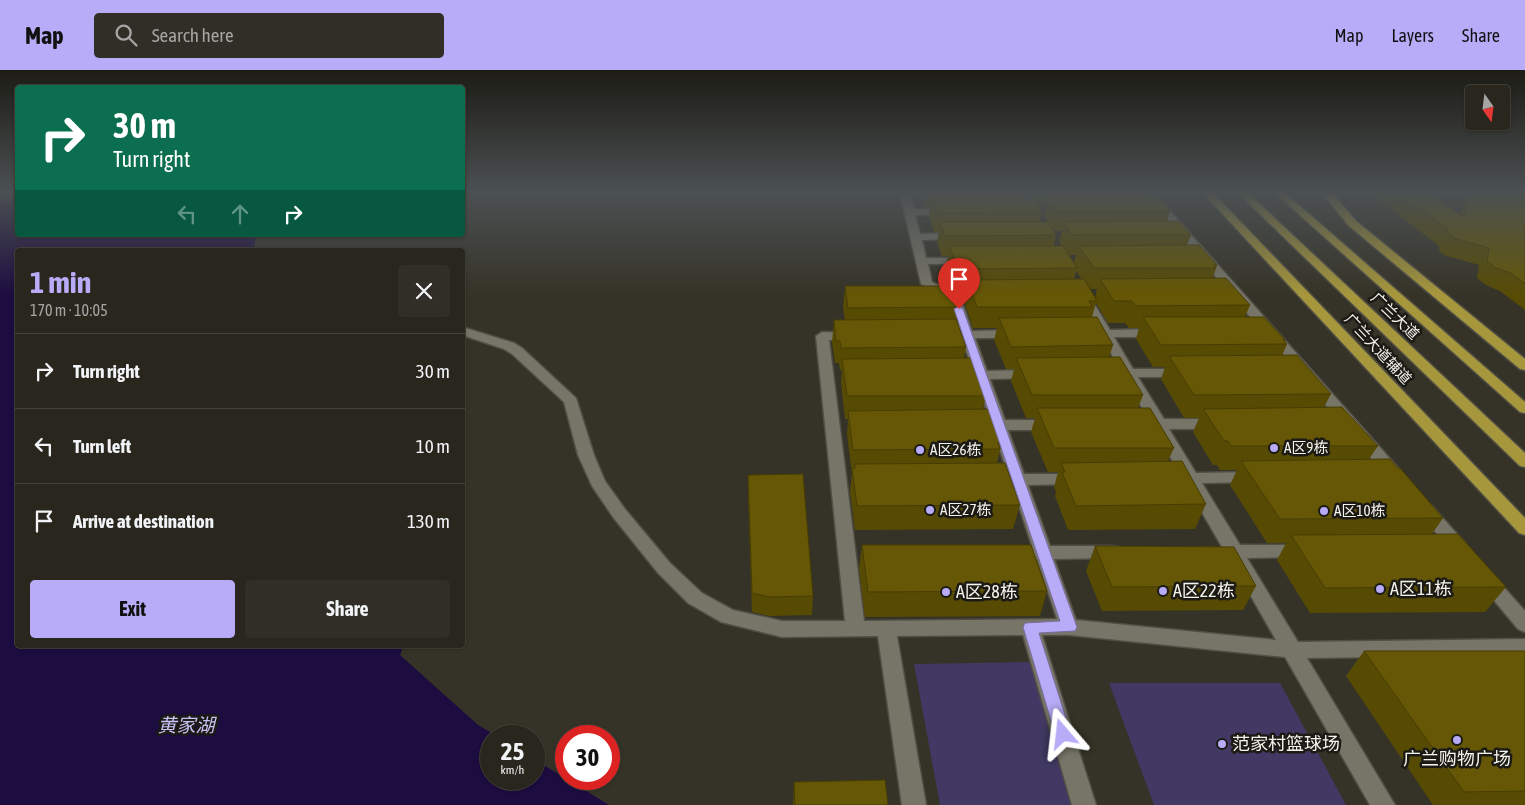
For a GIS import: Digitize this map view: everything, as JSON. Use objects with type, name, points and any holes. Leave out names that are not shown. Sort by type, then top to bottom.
[{"type":"main road","name":"广兰大道辅道","points":[[1240,227],[1525,528]]},
{"type":"main road","name":"广兰大道","points":[[1279,227],[1525,462]]},
{"type":"main road","name":"广兰大道","points":[[1319,227],[1525,409]]},
{"type":"main road","points":[[1357,227],[1525,366]]},
{"type":"street","points":[[914,227],[927,284],[959,296],[968,335],[1070,627]]},
{"type":"street","points":[[1178,227],[1398,479],[1376,476]]},
{"type":"street","points":[[916,237],[972,236]]},
{"type":"street","points":[[1167,236],[1186,236]]},
{"type":"street","points":[[1188,260],[1208,260]]},
{"type":"street","points":[[921,261],[978,261]]},
{"type":"street","points":[[1081,292],[1383,805]]},
{"type":"street","points":[[1217,293],[1236,293]]},
{"type":"street","points":[[465,332],[509,346],[517,351],[571,401],[586,455],[598,482],[619,513],[664,568],[695,598],[728,617],[782,629],[1070,627],[1292,650],[1525,647]]},
{"type":"street","points":[[1251,332],[1270,332]]},
{"type":"street","points":[[1076,334],[1173,333]]},
{"type":"street","points":[[929,335],[1027,334]]},
{"type":"street","points":[[855,628],[832,426],[831,376],[822,336],[861,336]]},
{"type":"street","points":[[1285,372],[1305,372]]},
{"type":"street","points":[[1109,373],[1197,373]]},
{"type":"street","points":[[943,375],[1050,374]]},
{"type":"street","points":[[1331,423],[1350,423]]},
{"type":"street","points":[[1140,424],[1226,424]]},
{"type":"street","points":[[960,425],[1065,425]]},
{"type":"street","points":[[832,426],[852,426]]},
{"type":"street","points":[[1172,478],[1269,477]]},
{"type":"street","points":[[978,480],[1095,479]]},
{"type":"street","points":[[838,482],[858,481]]},
{"type":"street","points":[[1415,498],[1464,554],[1441,550]]},
{"type":"street","points":[[1206,552],[1323,551]]},
{"type":"street","points":[[994,553],[1130,552]]},
{"type":"street","points":[[847,554],[866,554]]},
{"type":"street","points":[[1480,572],[1525,624]]},
{"type":"street","points":[[1030,627],[1084,805]]},
{"type":"street","points":[[886,628],[914,805]]},
{"type":"shaded area","points":[[1032,662],[1073,805],[940,805],[914,664]]},
{"type":"shaded area","name":"范家村篮球场","points":[[1109,683],[1280,683],[1346,805],[1154,805]]},
{"type":"water","name":"黄家湖","points":[[0,227],[15,227],[15,237],[256,237],[254,248],[15,248],[15,648],[403,648],[400,655],[480,726],[480,790],[545,790],[545,766],[555,772],[555,790],[585,790],[609,805],[0,805]]},
{"type":"building","points":[[942,227],[1051,227],[1056,235],[945,236]]},
{"type":"building","points":[[1067,227],[1184,227],[1191,235],[1072,235]]},
{"type":"building","points":[[1525,227],[1525,284],[1511,273],[1496,268],[1487,261],[1489,248],[1454,238],[1450,235],[1447,228]]},
{"type":"building","points":[[1199,245],[1217,265],[1214,265],[1216,268],[1094,268],[1079,246]]},
{"type":"building","points":[[949,246],[1063,246],[1077,268],[960,269]]},
{"type":"building","points":[[1226,278],[1250,305],[1136,306],[1132,301],[1114,301],[1100,279]]},
{"type":"building","points":[[1084,279],[1097,301],[1089,301],[1092,307],[977,307],[967,280]]},
{"type":"building","points":[[845,286],[953,286],[961,307],[848,308]]},
{"type":"building","points":[[1097,317],[1113,345],[1011,347],[999,318]]},
{"type":"building","points":[[1143,317],[1264,317],[1287,344],[1161,345]]},
{"type":"building","points":[[956,319],[966,347],[841,348],[840,341],[836,341],[834,320]]},
{"type":"building","points":[[1297,355],[1331,394],[1194,395],[1169,356]]},
{"type":"building","points":[[1120,357],[1143,395],[1032,395],[1016,358]]},
{"type":"building","points":[[970,358],[974,360],[986,396],[847,396],[842,359]]},
{"type":"building","points":[[1342,407],[1378,446],[1231,446],[1228,441],[1224,441],[1203,409]]},
{"type":"building","points":[[1037,408],[1150,408],[1174,448],[1054,448]]},
{"type":"building","points":[[990,409],[1002,442],[998,443],[1000,449],[853,450],[848,411]]},
{"type":"building","points":[[1390,459],[1443,518],[1280,519],[1241,461]]},
{"type":"building","points":[[1182,461],[1206,504],[1076,506],[1062,472],[1065,472],[1061,463]]},
{"type":"building","points":[[1005,463],[1020,505],[857,506],[852,468],[855,468],[855,464]]},
{"type":"building","points":[[803,474],[813,596],[769,597],[752,593],[748,475]]},
{"type":"building","points":[[1458,534],[1506,587],[1325,588],[1291,535]]},
{"type":"building","points":[[862,545],[1031,545],[1047,591],[868,592]]},
{"type":"building","points":[[1095,546],[1234,547],[1256,586],[1112,587]]},
{"type":"building","name":"广兰购物广场","points":[[1364,651],[1525,651],[1525,791],[1464,792]]},
{"type":"building","points":[[885,780],[888,805],[795,805],[794,782]]},
{"type":"place","name":"A区9栋","points":[[1274,448]]},
{"type":"place","name":"A区26栋","points":[[920,450]]},
{"type":"place","name":"A区27栋","points":[[930,510]]},
{"type":"place","name":"A区10栋","points":[[1324,511]]},
{"type":"place","name":"A区11栋","points":[[1380,589]]},
{"type":"place","name":"A区22栋","points":[[1163,591]]},
{"type":"place","name":"A区28栋","points":[[946,592]]},
{"type":"place","name":"广兰购物广场","points":[[1457,740]]},
{"type":"place","name":"范家村篮球场","points":[[1222,744]]},
{"type":"route","points":[[959,309],[1070,627],[1030,627],[1063,734]]}]
